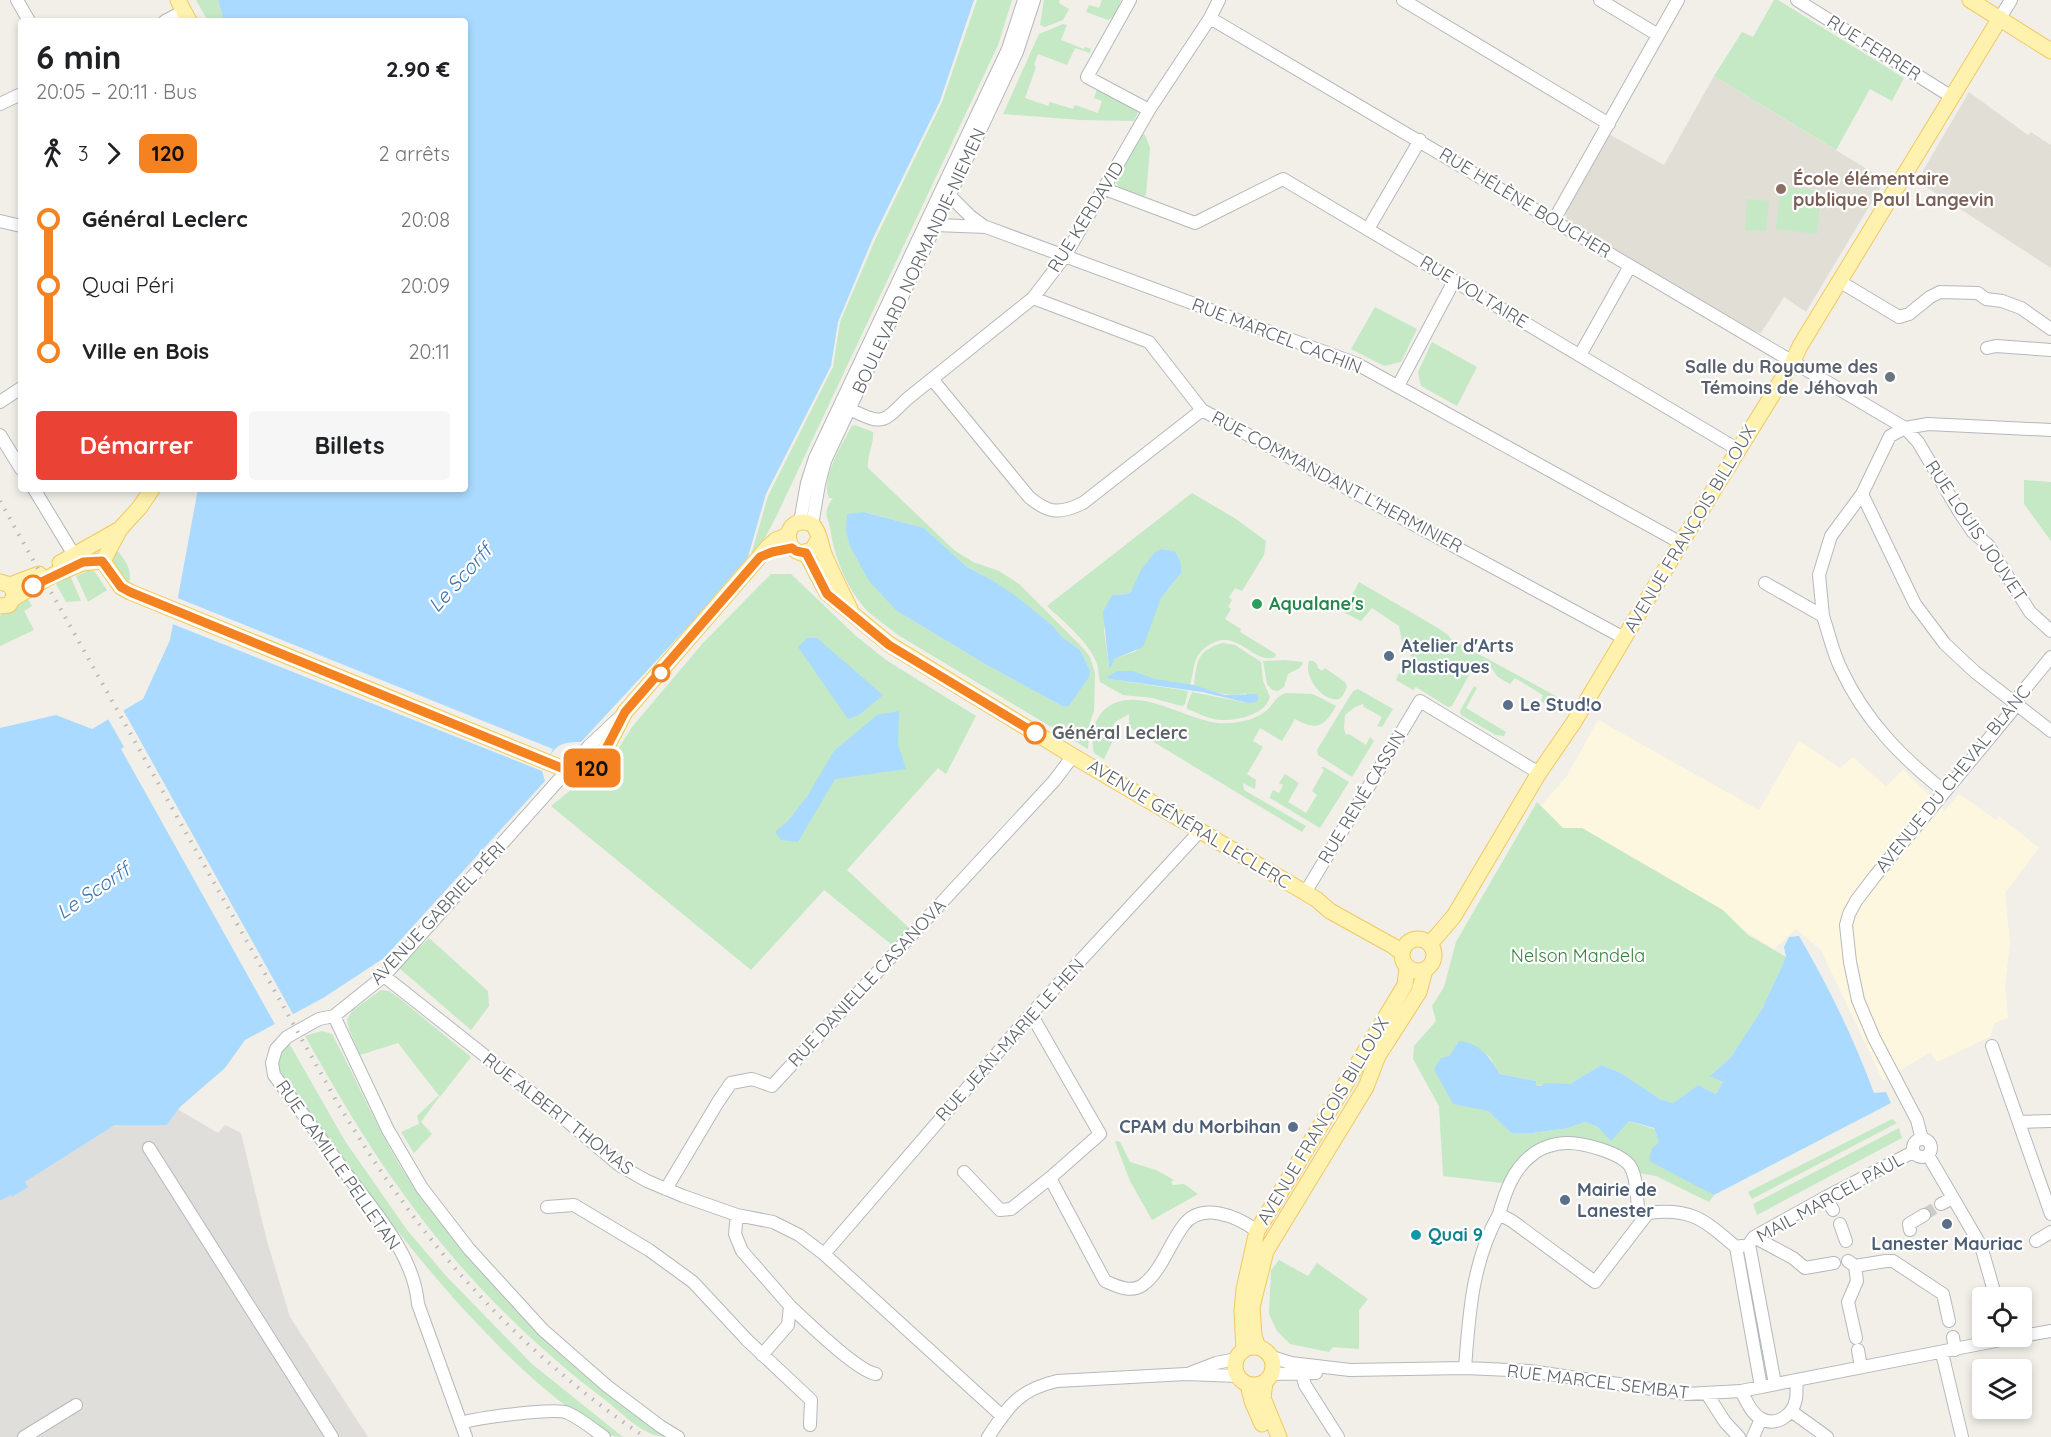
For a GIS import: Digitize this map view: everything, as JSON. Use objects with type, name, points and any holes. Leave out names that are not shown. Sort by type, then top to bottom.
[{"type":"main road","points":[[1970,0],[2051,51]]},
{"type":"main road","name":"AVENUE FRANÇOIS BILLOUX","points":[[1246,1352],[1254,1336],[1252,1307],[1266,1251],[1366,1087],[1378,1056],[1419,992],[1425,970],[1430,967],[1434,958],[1430,944],[1454,916],[1539,772],[1574,722],[1737,449],[1792,363],[1839,281],[2000,18]]},
{"type":"main road","points":[[4,598],[29,578],[93,553],[120,529],[150,492]]},
{"type":"main road","name":"AVENUE GÉNÉRAL LECLERC","points":[[806,524],[817,531],[818,540],[851,612]]},
{"type":"main road","points":[[795,545],[793,525],[806,524]]},
{"type":"main road","points":[[93,553],[127,590],[569,771],[580,773],[598,764],[625,712],[776,540],[815,548],[818,540]]},
{"type":"main road","name":"AVENUE GÉNÉRAL LECLERC","points":[[795,545],[827,594],[889,645],[1310,896],[1334,904],[1405,954]]},
{"type":"main road","points":[[1425,970],[1416,971],[1405,954],[1419,939],[1430,944]]},
{"type":"main road","name":"AVENUE FRANÇOIS BILLOUX","points":[[1246,1352],[1242,1338],[1244,1289],[1257,1231],[1398,993],[1405,985],[1405,954]]},
{"type":"main road","points":[[1257,1231],[1266,1251]]},
{"type":"main road","points":[[1267,1437],[1235,1365],[1246,1352],[1268,1353],[1272,1358],[1274,1368],[1263,1398],[1279,1437]]},
{"type":"main road","points":[[1243,1380],[1254,1386],[1269,1378]]},
{"type":"street","points":[[17,0],[27,18]]},
{"type":"street","name":"BOULEVARD NORMANDIE-NIEMEN","points":[[806,524],[807,483],[815,458],[1008,49],[1024,0]]},
{"type":"street","name":"BOULEVARD NORMANDIE-NIEMEN","points":[[806,524],[825,461],[1017,52],[1034,0]]},
{"type":"street","points":[[1130,0],[1087,77],[1149,110]]},
{"type":"street","name":"RUE KERDAVID","points":[[849,409],[873,420],[884,420],[1033,298],[1065,256],[1149,110],[1210,18],[1219,0]]},
{"type":"street","points":[[1403,0],[1609,124]]},
{"type":"street","points":[[1600,0],[1658,35]]},
{"type":"street","points":[[1554,220],[1678,0]]},
{"type":"street","name":"RUE FERRER","points":[[1797,0],[1952,97]]},
{"type":"street","points":[[2000,18],[2012,0]]},
{"type":"street","points":[[171,18],[184,11]]},
{"type":"street","name":"RUE HÉLÈNE BOUCHER","points":[[1210,18],[1905,428]]},
{"type":"street","points":[[0,104],[18,95]]},
{"type":"street","name":"RUE HÉLÈNE BOUCHER","points":[[1368,229],[1420,140]]},
{"type":"street","name":"RUE VOLTAIRE","points":[[1105,189],[1195,223],[1283,179],[1737,449]]},
{"type":"street","name":"RUE MARCEL CACHIN","points":[[950,196],[970,216],[986,227],[1357,364],[1681,543]]},
{"type":"street","points":[[0,221],[18,225]]},
{"type":"street","name":"RUE MARCEL CACHIN","points":[[936,225],[986,227]]},
{"type":"street","name":"RUE HÉLÈNE BOUCHER","points":[[1580,355],[1630,266]]},
{"type":"street","points":[[1398,386],[1454,281]]},
{"type":"street","points":[[1839,281],[1899,317],[1909,314],[1940,292],[1978,293],[1986,299],[2002,301],[2021,308],[2051,329]]},
{"type":"street","name":"RUE COMMANDANT L'HERMINIER","points":[[1033,298],[1149,342],[1202,410],[1624,638]]},
{"type":"street","points":[[1987,348],[1996,346],[2051,350]]},
{"type":"street","points":[[932,379],[1029,497],[1040,506],[1058,511],[1083,503],[1202,410]]},
{"type":"street","points":[[0,402],[18,390]]},
{"type":"street","points":[[1944,791],[1888,742],[1860,705],[1840,667],[1823,616],[1819,575],[1832,536],[1862,494],[1890,436],[1905,428],[1928,424],[2051,430]]},
{"type":"street","name":"RUE LOUIS JOUVET","points":[[1905,428],[1918,442],[1973,532],[1988,545],[2030,612],[2051,631]]},
{"type":"street","points":[[0,435],[18,464]]},
{"type":"street","points":[[37,492],[93,553]]},
{"type":"street","points":[[1862,494],[1915,604],[1945,644],[1975,672],[2051,731]]},
{"type":"street","points":[[1765,583],[1823,616]]},
{"type":"street","name":"AVENUE DU CHEVAL BLANC","points":[[1922,1139],[1917,1120],[1874,1038],[1853,984],[1846,925],[1856,901],[2011,712],[2015,702],[2051,657]]},
{"type":"street","name":"RUE RENÉ CASSIN","points":[[1310,896],[1420,701],[1539,772]]},
{"type":"street","name":"RUE DANIELLE CASANOVA","points":[[666,1189],[731,1083],[752,1079],[772,1086],[1054,781],[1073,756]]},
{"type":"street","name":"AVENUE GABRIEL PÉRI","points":[[272,1063],[276,1049],[287,1037],[319,1018],[334,1016],[384,976],[569,771]]},
{"type":"street","name":"RUE JEAN-MARIE LE HEN","points":[[824,1254],[1031,1014],[1200,831]]},
{"type":"street","name":"RUE ALBERT THOMAS","points":[[384,976],[561,1116],[618,1165],[666,1189],[737,1215],[772,1222],[799,1235],[824,1254],[1002,1416]]},
{"type":"street","points":[[964,1172],[1000,1210],[1011,1209],[1100,1134],[1031,1014]]},
{"type":"street","points":[[334,1016],[388,1130],[422,1188],[469,1249],[543,1330],[607,1386],[678,1437]]},
{"type":"street","points":[[1992,1046],[2051,1214]]},
{"type":"street","name":"RUE CAMILLE PELLETAN","points":[[272,1063],[274,1075],[389,1233],[406,1263],[418,1304],[466,1437]]},
{"type":"street","points":[[2019,1122],[2051,1121]]},
{"type":"street","points":[[1922,1139],[1930,1144],[1931,1148],[1928,1155],[1922,1158],[1913,1152],[1913,1144],[1922,1139]]},
{"type":"street","points":[[1465,1368],[1471,1294],[1489,1233],[1499,1215],[1506,1188],[1532,1154],[1547,1147],[1567,1143],[1623,1158],[1635,1176],[1643,1210],[1595,1282],[1512,1221],[1499,1215]]},
{"type":"street","points":[[149,1148],[332,1437]]},
{"type":"street","name":"MAIL MARCEL PAUL","points":[[1746,1243],[1826,1197],[1913,1152]]},
{"type":"street","points":[[1928,1155],[1981,1246],[1994,1287]]},
{"type":"street","points":[[1050,1178],[1105,1281],[1121,1288],[1144,1284],[1162,1261],[1184,1224],[1199,1215],[1218,1211],[1257,1231]]},
{"type":"street","points":[[1826,1197],[1833,1210]]},
{"type":"street","points":[[1941,1204],[1953,1198]]},
{"type":"street","points":[[547,1207],[574,1205],[649,1250],[693,1282],[762,1355],[811,1400],[810,1425]]},
{"type":"street","points":[[1643,1210],[1689,1214],[1746,1243],[1793,1258],[1806,1268],[1834,1263]]},
{"type":"street","points":[[737,1215],[735,1234],[742,1251],[790,1306],[832,1345],[865,1370],[876,1374]]},
{"type":"street","points":[[1910,1230],[1909,1224],[1924,1215]]},
{"type":"street","points":[[1840,1224],[1846,1241]]},
{"type":"street","points":[[2036,1241],[2051,1232]]},
{"type":"street","points":[[1746,1243],[1775,1384]]},
{"type":"street","points":[[1746,1243],[1761,1387]]},
{"type":"street","points":[[1862,1367],[1848,1302],[1857,1281],[1852,1264],[1893,1261],[1943,1294],[1949,1321]]},
{"type":"street","points":[[762,1355],[788,1325],[790,1306]]},
{"type":"street","name":"RUE MARCEL SEMBAT","points":[[2032,1334],[2051,1331]]},
{"type":"street","points":[[1953,1337],[1955,1350]]},
{"type":"street","name":"RUE MARCEL SEMBAT","points":[[1269,1378],[1302,1372],[1465,1368],[1530,1371],[1686,1394],[1707,1394],[1741,1391],[1972,1346]]},
{"type":"street","points":[[1186,1374],[1246,1352]]},
{"type":"street","points":[[1942,1353],[1962,1437]]},
{"type":"street","name":"RUE MARCEL SEMBAT","points":[[1272,1358],[1291,1363],[1350,1370]]},
{"type":"street","points":[[1302,1372],[1305,1385],[1338,1437]]},
{"type":"street","points":[[988,1437],[1011,1403],[1025,1392],[1057,1381],[1186,1374],[1243,1380]]},
{"type":"street","points":[[1741,1391],[1753,1412],[1761,1419],[1773,1421],[1785,1418],[1791,1411],[1796,1399],[1797,1380]]},
{"type":"street","points":[[1707,1394],[1725,1422],[1739,1437]]},
{"type":"street","points":[[24,1437],[76,1405]]},
{"type":"street","points":[[1791,1411],[1827,1437]]},
{"type":"street","points":[[460,1422],[534,1413],[566,1412],[604,1437]]},
{"type":"street","points":[[1753,1437],[1761,1419]]},
{"type":"shaded area","points":[[1714,76],[1885,180],[1806,312],[1784,297],[1761,333],[1755,332],[1572,224],[1566,217],[1565,209],[1609,134],[1664,165]]},
{"type":"shaded area","points":[[1969,92],[2028,135],[2031,132],[2051,145],[2051,268],[1917,181]]},
{"type":"shaded area","points":[[1598,720],[1759,810],[1799,741],[1840,768],[1853,757],[1886,787],[1903,769],[1945,811],[1959,794],[1996,820],[1999,816],[2039,848],[2005,893],[2010,943],[2005,986],[2008,1018],[1994,1023],[1991,1036],[1937,1062],[1930,1052],[1883,1081],[1821,950],[1796,929],[1774,949],[1593,834],[1582,828],[1563,828],[1538,809],[1567,776]]},
{"type":"shaded area","points":[[180,1107],[179,1110],[218,1133],[225,1125],[241,1133],[267,1241],[290,1317],[368,1437],[0,1437],[0,1201],[27,1186],[25,1182],[115,1125],[167,1125]]},
{"type":"green space","points":[[196,0],[218,0],[223,18],[206,18]]},
{"type":"green space","points":[[977,0],[1012,0],[998,45],[776,517],[761,545],[751,555],[768,496],[833,367],[840,322],[875,240],[942,102]]},
{"type":"green space","points":[[1044,0],[1060,0],[1059,3],[1069,9],[1063,20],[1045,27],[1040,25]]},
{"type":"green space","points":[[1102,0],[1121,0],[1115,16],[1108,20],[1086,12],[1089,5],[1099,8]]},
{"type":"green space","points":[[1774,0],[1778,0],[1904,78],[1892,101],[1870,89],[1836,150],[1714,76],[1742,32],[1753,37]]},
{"type":"green space","points":[[1063,24],[1067,25],[1061,40],[1084,49],[1085,47],[1091,49],[1090,53],[1075,48],[1067,65],[1038,54],[1025,98],[1048,106],[1050,102],[1073,109],[1075,105],[1098,113],[1102,101],[1094,98],[1097,89],[1089,85],[1090,83],[1139,110],[1134,121],[1081,120],[1003,114],[1039,34]]},
{"type":"green space","points":[[1142,134],[1145,135],[1150,148],[1146,195],[1143,196],[1121,189],[1116,183],[1117,176]]},
{"type":"green space","points":[[1780,186],[1821,191],[1817,234],[1776,229]]},
{"type":"green space","points":[[1747,199],[1769,201],[1766,231],[1745,230]]},
{"type":"green space","points":[[1375,307],[1417,329],[1401,362],[1384,366],[1351,349]]},
{"type":"green space","points":[[1432,342],[1477,367],[1457,406],[1421,386],[1418,372]]},
{"type":"green space","points":[[852,426],[873,432],[868,468],[954,550],[973,562],[999,571],[1019,584],[1090,657],[1095,673],[1094,711],[1090,722],[1088,749],[898,635],[872,615],[857,598],[840,566],[827,516],[827,508],[833,498],[829,498],[827,490],[830,472],[838,451]],"holes":[[[865,512],[924,528],[967,567],[992,580],[1053,626],[1061,636],[1080,650],[1090,670],[1068,707],[1062,706],[985,664],[897,611]]]},
{"type":"green space","points":[[2024,480],[2051,482],[2051,541],[2024,504]]},
{"type":"green space","points":[[1192,493],[1236,519],[1266,541],[1264,555],[1242,591],[1235,588],[1229,597],[1232,600],[1228,607],[1231,609],[1225,619],[1241,629],[1240,632],[1276,654],[1275,657],[1261,657],[1232,641],[1215,642],[1204,648],[1197,657],[1190,685],[1117,671],[1108,677],[1188,691],[1185,704],[1182,706],[1152,698],[1123,695],[1100,682],[1097,664],[1088,648],[1047,606]],"holes":[[[1162,549],[1175,551],[1180,560],[1182,572],[1161,598],[1136,651],[1114,659],[1109,667],[1104,630],[1112,595],[1131,592]]]},
{"type":"green space","points":[[116,549],[129,569],[129,582],[120,574],[114,563],[111,555]]},
{"type":"green space","points":[[90,570],[95,572],[107,590],[88,602],[76,576]]},
{"type":"green space","points":[[69,573],[81,601],[66,602],[55,582]]},
{"type":"green space","points":[[771,574],[791,574],[856,636],[886,660],[976,716],[946,774],[938,768],[847,870],[909,928],[892,945],[824,890],[751,970],[551,806],[577,785],[605,777],[613,766],[618,749],[632,727],[703,643]]},
{"type":"green space","points":[[1359,582],[1438,628],[1451,639],[1563,700],[1556,713],[1541,701],[1543,695],[1515,678],[1510,684],[1498,677],[1490,667],[1482,662],[1474,666],[1452,706],[1448,707],[1416,687],[1413,690],[1396,680],[1406,665],[1414,661],[1402,641],[1399,626],[1372,608],[1361,621],[1343,612]]},
{"type":"green space","points":[[27,597],[32,606],[24,611],[34,630],[0,646],[0,616]]},
{"type":"green space","points":[[1223,643],[1235,645],[1261,662],[1263,681],[1270,697],[1262,708],[1249,716],[1220,720],[1187,709],[1192,692],[1248,703],[1246,693],[1226,694],[1194,685],[1196,669],[1203,653]]},
{"type":"green space","points":[[1263,661],[1303,662],[1299,668],[1288,674],[1284,687],[1278,691],[1272,690],[1267,684]]},
{"type":"green space","points":[[1309,661],[1317,664],[1322,671],[1325,668],[1345,682],[1347,687],[1339,699],[1327,697],[1316,687],[1309,674]]},
{"type":"green space","points":[[1474,686],[1477,688],[1466,708],[1506,732],[1504,736],[1496,735],[1461,715],[1460,711]]},
{"type":"green space","points":[[1358,689],[1393,709],[1382,727],[1377,726],[1382,717],[1364,707],[1363,704],[1345,715],[1346,735],[1349,734],[1366,745],[1370,737],[1374,741],[1352,777],[1318,755],[1317,750],[1353,691]]},
{"type":"green space","points":[[1286,693],[1313,694],[1336,706],[1328,719],[1319,725],[1309,725],[1295,719],[1282,741],[1260,728],[1253,741],[1263,747],[1247,774],[1256,780],[1255,789],[1243,783],[1244,790],[1306,826],[1302,832],[1129,727],[1129,714],[1115,722],[1112,729],[1114,738],[1104,759],[1094,753],[1093,736],[1097,720],[1104,710],[1118,702],[1133,700],[1149,702],[1200,719],[1216,723],[1231,723],[1258,716]]},
{"type":"green space","points":[[1321,767],[1349,782],[1320,828],[1270,796],[1273,790],[1279,793],[1283,785],[1279,783],[1285,774],[1299,783],[1288,802],[1306,813],[1317,795],[1312,791],[1324,770]]},
{"type":"green space","name":"Nelson Mandela","points":[[1537,802],[1563,828],[1582,828],[1723,910],[1748,935],[1786,957],[1762,1009],[1731,1057],[1711,1075],[1723,1082],[1716,1094],[1698,1085],[1673,1103],[1660,1099],[1621,1073],[1601,1065],[1570,1084],[1536,1086],[1536,1081],[1500,1074],[1490,1057],[1459,1041],[1449,1056],[1453,1103],[1488,1111],[1511,1133],[1533,1133],[1568,1128],[1585,1122],[1598,1127],[1629,1121],[1654,1129],[1660,1143],[1659,1166],[1714,1195],[1709,1202],[1656,1176],[1639,1173],[1625,1153],[1584,1142],[1528,1153],[1502,1183],[1443,1176],[1439,1106],[1413,1059],[1414,1046],[1436,1021],[1432,1006],[1444,987],[1456,942]]},
{"type":"green space","points":[[429,938],[488,991],[489,1006],[471,1030],[399,968]]},
{"type":"green space","points":[[381,990],[389,991],[399,998],[471,1057],[440,1097],[398,1043],[360,1055],[347,1020],[352,1011]]},
{"type":"green space","points":[[322,1031],[332,1034],[378,1126],[409,1180],[482,1272],[505,1299],[555,1349],[608,1395],[666,1437],[642,1429],[550,1355],[498,1307],[428,1227],[379,1160],[305,1036]]},
{"type":"green space","points":[[289,1043],[345,1141],[407,1230],[447,1277],[532,1364],[623,1437],[610,1435],[598,1429],[543,1388],[503,1351],[436,1278],[383,1212],[281,1074],[280,1057]]},
{"type":"green space","points":[[438,1096],[421,1122],[432,1134],[414,1153],[401,1132],[419,1124],[417,1116]]},
{"type":"green space","points":[[1892,1119],[1897,1123],[1752,1199],[1748,1192]]},
{"type":"green space","points":[[1899,1128],[1902,1138],[1757,1215],[1753,1204]]},
{"type":"green space","points":[[1115,1142],[1120,1142],[1130,1162],[1156,1170],[1174,1180],[1171,1182],[1173,1185],[1184,1184],[1198,1194],[1152,1220],[1130,1181]]},
{"type":"green space","points":[[1279,1260],[1308,1276],[1317,1263],[1368,1299],[1359,1310],[1359,1349],[1333,1347],[1329,1352],[1290,1344],[1277,1331],[1269,1314],[1271,1270]]},
{"type":"water","name":"Le Scorff","points":[[218,0],[974,0],[940,101],[873,238],[838,322],[831,366],[766,494],[748,557],[693,621],[581,742],[565,743],[556,748],[542,771],[545,781],[384,958],[323,998],[245,1040],[225,1068],[180,1107],[167,1125],[115,1125],[25,1182],[28,1187],[0,1201],[0,728],[56,715],[92,729],[143,699],[170,640],[197,492],[468,492],[468,18],[223,18]]},
{"type":"water","points":[[864,512],[924,528],[967,567],[1017,597],[1080,650],[1090,670],[1089,677],[1068,707],[1062,706],[985,664],[897,611],[869,581],[850,546],[846,531],[847,514]]},
{"type":"water","points":[[1162,549],[1175,551],[1180,560],[1182,572],[1161,598],[1143,647],[1114,659],[1109,667],[1103,612],[1112,595],[1131,592],[1141,570],[1155,552]]},
{"type":"water","points":[[807,638],[817,638],[883,695],[859,715],[848,719],[798,647]]},
{"type":"water","points":[[1117,671],[1133,671],[1155,679],[1194,685],[1225,695],[1256,694],[1259,698],[1256,702],[1248,703],[1202,692],[1107,677]]},
{"type":"water","points":[[899,711],[898,744],[906,769],[835,779],[798,842],[781,840],[775,832],[788,821],[808,795],[834,751],[877,715]]},
{"type":"water","points":[[1799,936],[1840,1013],[1874,1093],[1886,1092],[1891,1103],[1714,1195],[1651,1162],[1649,1158],[1652,1148],[1659,1142],[1654,1128],[1629,1121],[1611,1141],[1598,1127],[1585,1122],[1568,1128],[1533,1133],[1511,1133],[1488,1111],[1453,1104],[1434,1069],[1441,1058],[1449,1056],[1459,1041],[1466,1042],[1483,1052],[1500,1074],[1536,1081],[1536,1086],[1542,1086],[1545,1083],[1570,1084],[1601,1065],[1621,1073],[1660,1099],[1673,1103],[1698,1085],[1716,1094],[1723,1082],[1710,1076],[1731,1057],[1762,1009],[1786,957],[1784,947],[1789,937]]},
{"type":"pier","points":[[175,597],[553,749],[542,771],[170,623]]},
{"type":"pier","points":[[122,708],[294,1016],[276,1026],[121,749],[124,747],[107,717]]},
{"type":"tunnel","points":[[1924,1215],[1941,1204]]},
{"type":"railway","points":[[0,501],[337,1102],[383,1175],[425,1232],[481,1297],[543,1358],[576,1386],[645,1437]]},
{"type":"bus line","name":"120","points":[[33,586],[83,562],[102,561],[121,587],[130,592],[569,771],[580,773],[590,770],[603,758],[625,712],[760,557],[792,548],[806,553],[827,594],[889,645],[1035,733]]},
{"type":"place","name":"École élémentaire publique Paul Langevin","points":[[1781,189]]},
{"type":"place","name":"Salle du Royaume des Témoins de Jéhovah","points":[[1890,377]]},
{"type":"place","name":"Aqualane's","points":[[1257,604]]},
{"type":"place","name":"Atelier d'Arts Plastiques","points":[[1389,656]]},
{"type":"place","name":"Le Stud!o","points":[[1508,705]]},
{"type":"place","name":"Général Leclerc","points":[[1035,733]]},
{"type":"place","name":"CPAM du Morbihan","points":[[1293,1127]]},
{"type":"place","name":"Mairie de Lanester","points":[[1565,1200]]},
{"type":"place","name":"Lanester Mauriac","points":[[1947,1224]]},
{"type":"place","name":"Quai 9","points":[[1416,1235]]}]
